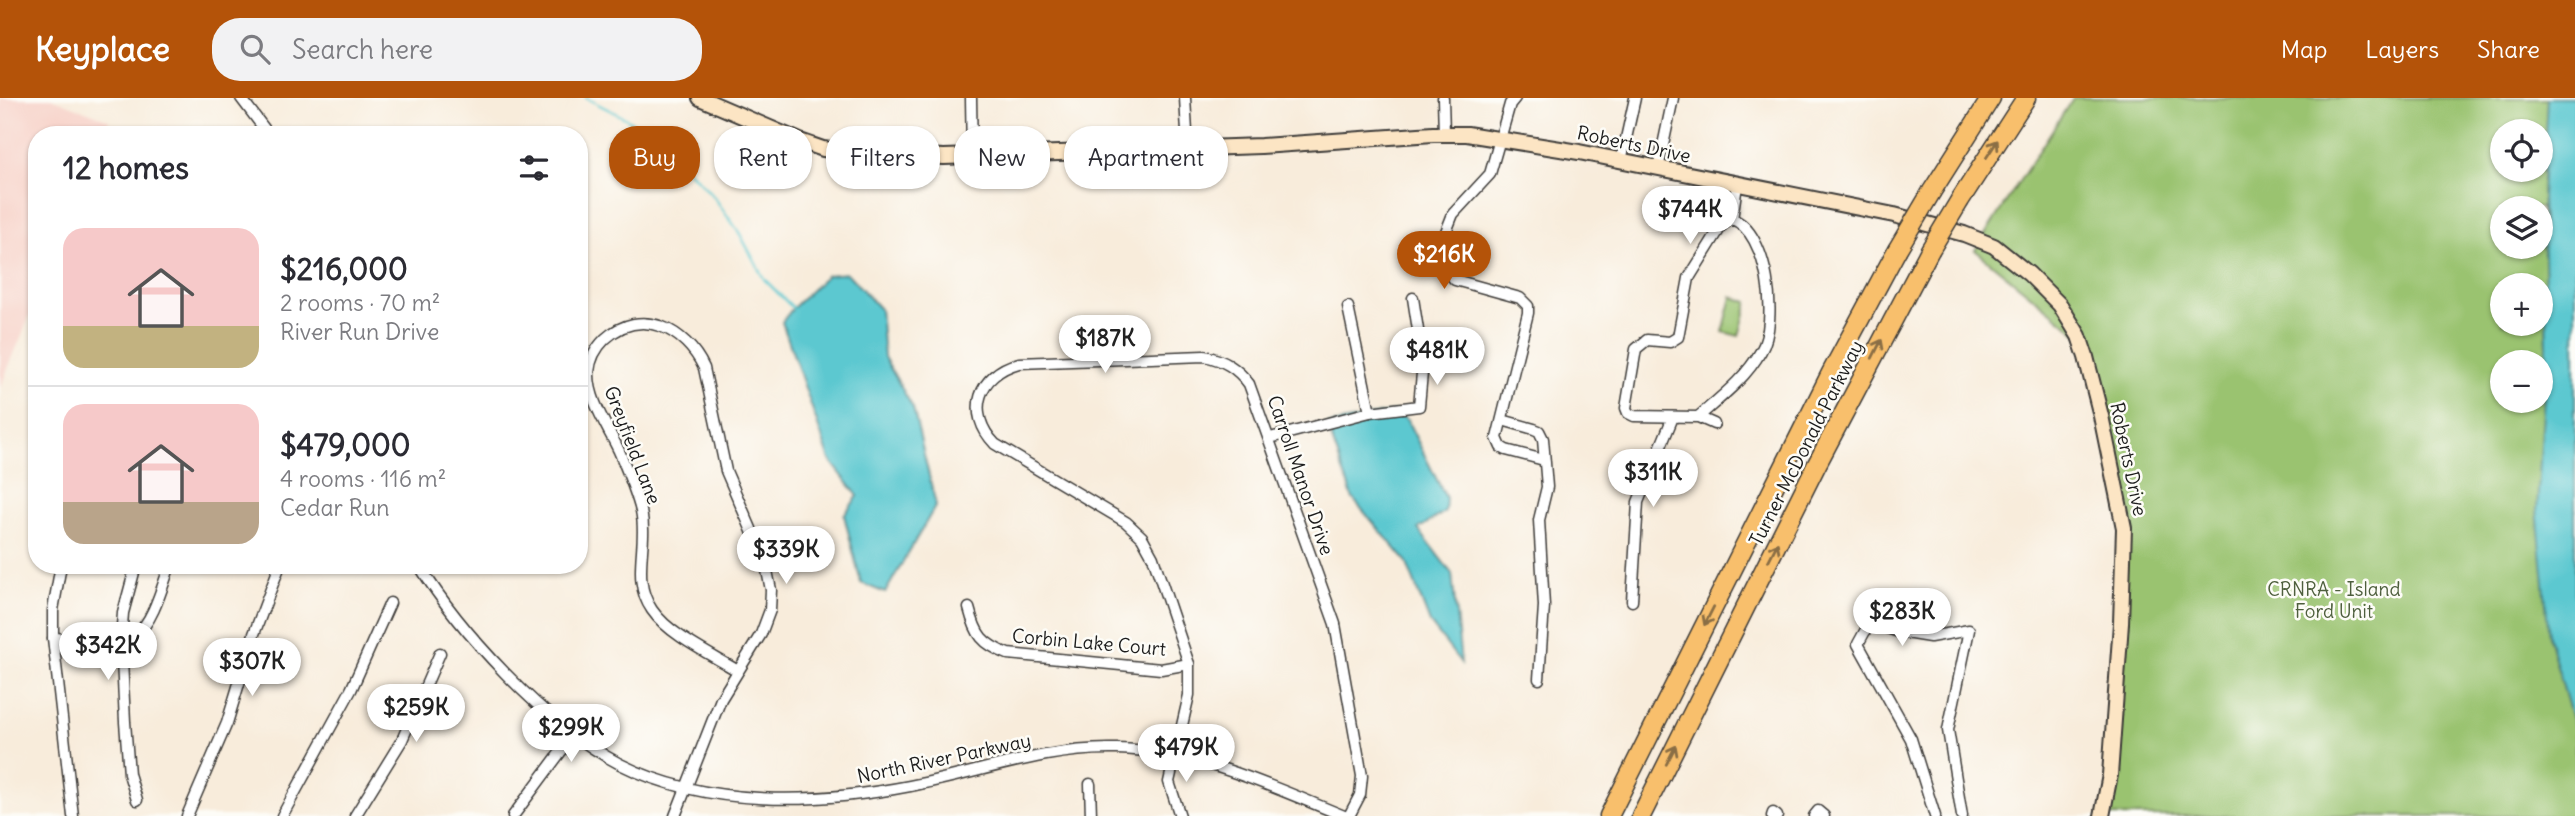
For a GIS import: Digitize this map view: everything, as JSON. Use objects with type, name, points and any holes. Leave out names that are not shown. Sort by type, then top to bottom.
[{"type":"highway","name":"Turner McDonald Parkway","points":[[1609,816],[1831,373],[1897,250],[1991,98]]},
{"type":"highway","name":"Turner McDonald Parkway","points":[[1641,816],[1822,455],[1930,250],[2026,98]]},
{"type":"street","points":[[241,98],[262,126]]},
{"type":"street","name":"Roberts Drive","points":[[700,98],[823,149],[954,156]]},
{"type":"street","points":[[971,98],[971,126]]},
{"type":"street","points":[[1185,98],[1187,126]]},
{"type":"street","points":[[1443,98],[1444,134]]},
{"type":"street","points":[[1515,98],[1510,104],[1490,174],[1453,214],[1440,247],[1443,266],[1455,280],[1520,298],[1528,306],[1497,438],[1500,447],[1544,460]]},
{"type":"street","points":[[1621,161],[1635,98]]},
{"type":"street","points":[[1658,169],[1673,98]]},
{"type":"street","name":"Roberts Drive","points":[[1228,147],[1444,134],[1500,139],[1894,215],[1964,234],[1994,246],[2029,274],[2068,315],[2079,336],[2089,368],[2124,528],[2121,623],[2110,775],[2102,816]]},
{"type":"street","points":[[1732,219],[1737,185]]},
{"type":"street","points":[[1714,424],[1698,417],[1634,416],[1628,414],[1626,408],[1636,349],[1647,340],[1670,342],[1678,337],[1689,278],[1721,225],[1732,219]]},
{"type":"street","points":[[1698,417],[1745,374],[1763,349],[1770,330],[1763,259],[1741,223],[1732,219]]},
{"type":"street","points":[[1270,438],[1370,412],[1419,406],[1423,362],[1413,298]]},
{"type":"street","points":[[1348,307],[1370,412]]},
{"type":"street","name":"Greyfield Lane","points":[[675,816],[721,699],[761,634],[770,610],[771,590],[765,561],[720,452],[704,368],[688,342],[677,333],[663,327],[637,323],[623,327],[599,345],[589,374],[601,417],[618,450],[640,509],[642,520],[639,570],[646,599],[653,612],[674,631],[738,671]]},
{"type":"street","name":"Carroll Manor Drive","points":[[1181,815],[1169,782],[1189,695],[1189,664],[1153,556],[1142,537],[1126,522],[995,444],[981,424],[979,400],[984,386],[1006,366],[1019,363],[1204,356],[1226,362],[1243,375],[1255,394],[1335,624],[1362,776],[1360,795],[1346,816]]},
{"type":"street","points":[[1632,601],[1638,502],[1673,417]]},
{"type":"street","points":[[1502,420],[1539,431],[1543,439],[1547,487],[1539,520],[1544,606],[1539,680]]},
{"type":"street","points":[[59,574],[53,610],[53,638],[72,816]]},
{"type":"street","points":[[134,574],[123,612],[121,639],[130,774],[137,800]]},
{"type":"street","points":[[53,638],[121,639],[136,634],[146,623],[166,574]]},
{"type":"street","points":[[187,816],[227,723],[254,634],[277,574]]},
{"type":"street","name":"North River Parkway","points":[[425,574],[461,625],[487,655],[574,734],[621,764],[685,788],[757,797],[858,794],[910,786],[1060,752],[1118,749],[1175,755],[1241,775],[1346,816]]},
{"type":"street","points":[[282,816],[351,691],[390,603]]},
{"type":"street","name":"Corbin Lake Court","points":[[969,608],[973,626],[981,638],[992,648],[1008,654],[1161,669],[1189,664]]},
{"type":"street","points":[[1935,816],[1912,739],[1858,643],[1870,622],[1899,632],[1930,637],[1969,630],[1948,730],[1962,816]]},
{"type":"street","points":[[355,816],[402,740],[440,653]]},
{"type":"street","points":[[513,816],[574,734]]},
{"type":"street","points":[[1090,784],[1091,816]]},
{"type":"street","points":[[1814,816],[1818,811],[1824,816]]},
{"type":"shaded area","points":[[0,98],[51,98],[109,120],[107,126],[28,126],[28,320],[0,388]]},
{"type":"green space","name":"CRNRA - Island Ford Unit","points":[[2073,98],[2547,98],[2546,119],[2490,119],[2490,182],[2543,182],[2542,196],[2490,196],[2490,259],[2544,259],[2545,273],[2490,273],[2490,336],[2547,336],[2547,350],[2490,350],[2490,413],[2547,413],[2549,637],[2575,729],[2575,816],[2107,816],[2125,514],[2087,341],[1975,250]]},
{"type":"green space","points":[[1732,297],[1748,302],[1739,336],[1723,332]]},
{"type":"water","points":[[2547,98],[2575,98],[2575,729],[2549,637],[2537,509],[2543,413],[2553,413],[2553,350],[2547,350],[2547,336],[2553,336],[2553,273],[2545,273],[2544,259],[2553,259],[2553,196],[2542,196],[2543,182],[2553,182],[2553,119],[2546,119]]},
{"type":"water","points":[[847,273],[880,309],[884,357],[913,408],[936,505],[885,593],[861,583],[844,515],[858,496],[830,460],[782,322],[827,275]]},
{"type":"water","points":[[1395,411],[1407,420],[1446,498],[1445,512],[1418,529],[1452,574],[1461,663],[1430,623],[1406,561],[1353,499],[1327,425]]},
{"type":"waterway","points":[[586,98],[629,120],[696,178],[714,197],[740,234],[764,279],[793,308]]}]
